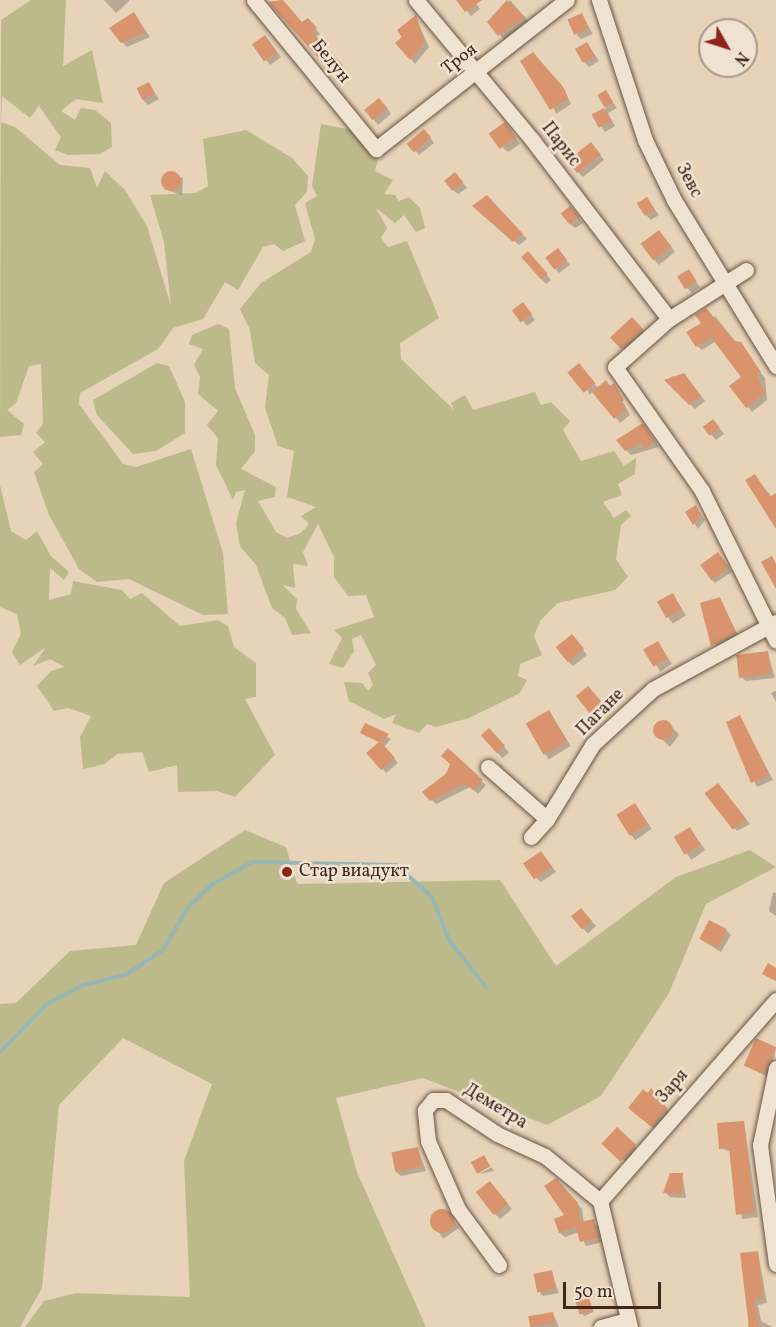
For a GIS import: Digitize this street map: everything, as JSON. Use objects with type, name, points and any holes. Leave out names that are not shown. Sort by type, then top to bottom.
[{"type":"street","name":"Белун","points":[[254,0],[376,149]]},
{"type":"street","name":"Парис","points":[[416,0],[669,319]]},
{"type":"street","name":"Троя","points":[[376,149],[567,0]]},
{"type":"street","name":"Зевс","points":[[599,0],[645,140],[724,284],[776,366]]},
{"type":"street","points":[[746,270],[669,319],[615,367],[702,491],[772,624],[776,641]]},
{"type":"street","name":"Пагане","points":[[531,837],[547,819],[593,744],[653,689],[772,624]]},
{"type":"street","points":[[488,767],[547,819]]},
{"type":"street","name":"Заря","points":[[600,1201],[776,1000]]},
{"type":"street","points":[[776,1068],[760,1145],[776,1264]]},
{"type":"street","name":"Деметра","points":[[499,1266],[458,1209],[428,1141],[425,1110],[433,1100],[446,1100],[497,1134],[544,1156],[600,1201]]},
{"type":"street","points":[[600,1201],[629,1323],[601,1327]]},
{"type":"shaded area","points":[[31,0],[66,0],[63,66],[92,50],[103,103],[76,99],[61,111],[75,120],[81,108],[95,110],[111,123],[112,147],[100,154],[68,155],[55,150],[61,137],[39,106],[30,118],[2,96],[1,122],[15,127],[60,165],[90,168],[97,188],[105,171],[125,190],[147,226],[171,306],[164,242],[150,195],[196,193],[208,186],[203,139],[246,130],[292,158],[308,176],[307,192],[295,205],[305,241],[283,251],[274,244],[263,247],[238,290],[225,282],[203,319],[173,328],[158,349],[80,393],[79,404],[123,464],[136,467],[191,449],[223,553],[228,614],[203,615],[129,579],[97,582],[79,569],[49,515],[34,472],[43,464],[33,452],[45,442],[36,433],[43,424],[41,364],[29,366],[16,403],[7,410],[24,424],[21,435],[0,437],[1,20]]},
{"type":"shaded area","points":[[321,124],[352,130],[378,160],[375,171],[393,180],[384,194],[395,195],[399,201],[409,197],[420,208],[425,228],[416,232],[404,215],[395,223],[376,208],[387,228],[381,238],[388,247],[407,241],[439,318],[400,343],[401,359],[454,410],[451,403],[465,395],[473,410],[535,392],[541,405],[551,402],[570,421],[563,430],[581,461],[614,451],[624,466],[636,458],[635,474],[618,484],[622,495],[603,502],[614,518],[626,510],[631,516],[621,525],[616,559],[628,577],[615,590],[558,603],[540,621],[534,636],[542,655],[520,664],[518,676],[527,680],[520,693],[469,718],[436,727],[427,724],[419,733],[392,723],[396,714],[384,719],[349,701],[344,682],[362,683],[368,691],[373,685],[368,673],[376,665],[361,635],[352,639],[354,651],[343,668],[329,664],[342,638],[334,630],[374,617],[366,595],[348,596],[334,577],[334,557],[318,524],[303,552],[308,566],[293,564],[295,588],[283,585],[297,599],[296,609],[311,633],[292,635],[285,618],[272,608],[256,565],[240,546],[236,523],[245,490],[236,492],[233,500],[216,465],[218,438],[207,425],[218,411],[198,394],[200,377],[194,365],[203,349],[189,344],[192,335],[218,324],[229,329],[235,388],[255,435],[255,451],[241,469],[276,487],[275,497],[258,501],[276,532],[287,538],[301,533],[309,524],[301,516],[316,507],[287,497],[294,451],[278,446],[265,408],[269,375],[255,363],[250,330],[240,309],[261,283],[311,252],[315,239],[305,203],[317,196],[312,186]]},
{"type":"shaded area","points":[[157,363],[169,366],[185,402],[185,433],[156,451],[133,454],[97,415],[93,400]]},
{"type":"shaded area","points":[[0,485],[11,531],[26,540],[37,531],[51,556],[69,572],[64,580],[50,568],[49,600],[71,594],[73,581],[122,590],[130,599],[142,593],[180,626],[218,620],[228,626],[234,647],[256,663],[256,697],[245,699],[275,755],[235,797],[217,791],[178,792],[177,765],[149,772],[142,752],[117,754],[105,764],[83,769],[80,737],[91,716],[68,708],[54,711],[37,686],[51,671],[65,667],[50,659],[33,666],[46,647],[20,665],[12,652],[21,634],[17,614],[0,607]]},
{"type":"shaded area","points":[[245,830],[286,847],[297,884],[500,880],[556,966],[676,877],[750,850],[776,867],[706,904],[669,993],[601,1096],[547,1125],[423,1078],[336,1098],[357,1172],[426,1327],[25,1327],[44,1301],[76,1293],[190,1297],[184,1161],[212,1084],[123,1038],[59,1105],[42,1288],[20,1327],[0,1327],[0,1004],[16,1003],[70,951],[136,945],[164,883]]},
{"type":"building","points":[[283,0],[302,22],[308,18],[317,28],[312,32],[343,65],[332,73],[268,2]]},
{"type":"building","points":[[456,0],[482,0],[465,12]]},
{"type":"building","points":[[507,0],[525,17],[498,36],[487,22]]},
{"type":"building","points":[[134,12],[146,32],[121,43],[109,28]]},
{"type":"building","points":[[582,13],[589,29],[574,35],[567,20]]},
{"type":"building","points":[[416,15],[425,42],[410,60],[395,43],[402,37],[397,30]]},
{"type":"building","points":[[265,35],[277,52],[264,61],[252,44]]},
{"type":"building","points":[[587,42],[595,56],[583,63],[575,49]]},
{"type":"building","points":[[533,52],[565,90],[568,99],[550,110],[520,61]]},
{"type":"building","points":[[149,82],[155,94],[142,100],[137,88]]},
{"type":"building","points":[[606,90],[613,102],[604,107],[597,95]]},
{"type":"building","points":[[379,98],[387,108],[372,120],[364,110]]},
{"type":"building","points":[[604,108],[611,121],[599,128],[592,115]]},
{"type":"building","points":[[505,122],[516,138],[500,149],[489,133]]},
{"type":"building","points":[[424,129],[431,137],[414,152],[407,144]]},
{"type":"building","points":[[591,142],[601,155],[577,173],[567,160]]},
{"type":"building","points":[[171,171],[178,174],[181,181],[178,188],[171,191],[164,188],[161,181],[164,174]]},
{"type":"building","points":[[455,172],[463,182],[452,191],[444,181]]},
{"type":"building","points":[[487,195],[523,234],[513,242],[472,206]]},
{"type":"building","points":[[647,197],[655,210],[645,216],[637,203]]},
{"type":"building","points":[[570,206],[579,217],[569,224],[561,214]]},
{"type":"building","points":[[659,230],[672,247],[653,261],[641,244]]},
{"type":"building","points":[[558,248],[567,260],[554,270],[545,258]]},
{"type":"building","points":[[528,251],[548,274],[541,280],[521,257]]},
{"type":"building","points":[[689,269],[697,282],[685,289],[677,276]]},
{"type":"building","points":[[523,302],[532,314],[521,322],[512,310]]},
{"type":"building","points":[[706,308],[734,341],[741,342],[761,372],[757,375],[765,393],[746,408],[729,386],[741,377],[711,337],[696,347],[686,332],[701,323],[695,315]]},
{"type":"building","points":[[632,317],[643,329],[621,349],[610,337]]},
{"type":"building","points":[[579,363],[595,383],[584,393],[567,372]]},
{"type":"building","points":[[684,373],[701,396],[689,405],[664,380]]},
{"type":"building","points":[[606,380],[610,386],[614,383],[624,400],[621,403],[626,410],[614,419],[592,392]]},
{"type":"building","points":[[713,419],[720,428],[710,436],[703,427]]},
{"type":"building","points":[[643,423],[655,441],[646,449],[640,443],[625,451],[616,440]]},
{"type":"building","points":[[755,474],[770,497],[776,493],[776,529],[745,480]]},
{"type":"building","points":[[696,505],[701,515],[693,525],[685,512]]},
{"type":"building","points":[[718,552],[729,567],[711,580],[700,565]]},
{"type":"building","points":[[772,556],[776,564],[776,589],[761,562]]},
{"type":"building","points":[[673,593],[682,610],[666,618],[657,601]]},
{"type":"building","points":[[720,597],[736,633],[711,646],[700,603]]},
{"type":"building","points":[[572,634],[584,649],[568,662],[556,647]]},
{"type":"building","points":[[658,641],[668,658],[653,667],[643,650]]},
{"type":"building","points":[[768,651],[771,674],[739,678],[736,655]]},
{"type":"building","points":[[588,686],[601,701],[592,716],[576,696]]},
{"type":"building","points":[[549,710],[567,741],[544,755],[526,724]]},
{"type":"building","points":[[740,715],[769,775],[751,783],[726,722]]},
{"type":"building","points":[[663,720],[670,723],[673,730],[670,737],[663,740],[656,737],[653,730],[656,723]]},
{"type":"building","points":[[365,723],[389,734],[382,743],[395,758],[381,770],[366,753],[379,742],[360,733]]},
{"type":"building","points":[[489,728],[505,746],[497,753],[481,735]]},
{"type":"building","points":[[448,748],[483,780],[473,790],[465,783],[430,801],[422,792],[447,773],[450,764],[441,756]]},
{"type":"building","points":[[718,783],[746,819],[733,830],[705,793]]},
{"type":"building","points":[[635,803],[648,824],[630,836],[616,815]]},
{"type":"building","points":[[690,827],[701,845],[685,855],[674,837]]},
{"type":"building","points":[[541,851],[552,867],[534,879],[523,864]]},
{"type":"building","points":[[581,908],[592,921],[582,929],[571,916]]},
{"type":"building","points":[[709,920],[727,929],[717,948],[699,939]]},
{"type":"building","points":[[768,963],[776,968],[776,981],[762,974]]},
{"type":"building","points":[[756,1038],[776,1047],[764,1074],[744,1065]]},
{"type":"building","points":[[651,1088],[667,1108],[652,1127],[628,1108],[643,1089],[648,1093]]},
{"type":"building","points":[[744,1121],[754,1212],[736,1215],[729,1148],[719,1149],[717,1123]]},
{"type":"building","points":[[617,1127],[636,1145],[620,1162],[601,1144]]},
{"type":"building","points":[[418,1147],[422,1167],[395,1172],[391,1152]]},
{"type":"building","points":[[484,1155],[490,1166],[477,1174],[471,1162]]},
{"type":"building","points":[[670,1173],[683,1173],[682,1194],[663,1193]]},
{"type":"building","points":[[556,1178],[578,1203],[580,1222],[594,1219],[599,1238],[580,1242],[576,1227],[559,1233],[554,1219],[564,1215],[544,1186]]},
{"type":"building","points":[[490,1181],[508,1204],[494,1215],[476,1192]]},
{"type":"building","points":[[442,1209],[450,1213],[454,1221],[450,1229],[442,1233],[434,1229],[430,1221],[434,1213]]},
{"type":"building","points":[[758,1251],[763,1298],[754,1300],[759,1327],[749,1327],[740,1253]]},
{"type":"building","points":[[552,1270],[556,1289],[537,1293],[533,1274]]},
{"type":"building","points":[[589,1298],[593,1310],[580,1315],[576,1302]]},
{"type":"building","points":[[553,1312],[555,1323],[530,1327],[528,1316]]},
{"type":"waterway","points":[[0,1052],[47,1004],[81,986],[127,974],[163,950],[188,907],[213,884],[252,862],[396,865],[432,897],[449,940],[486,987]]},
{"type":"place","name":"Стар виадукт","points":[[287,872]]}]
